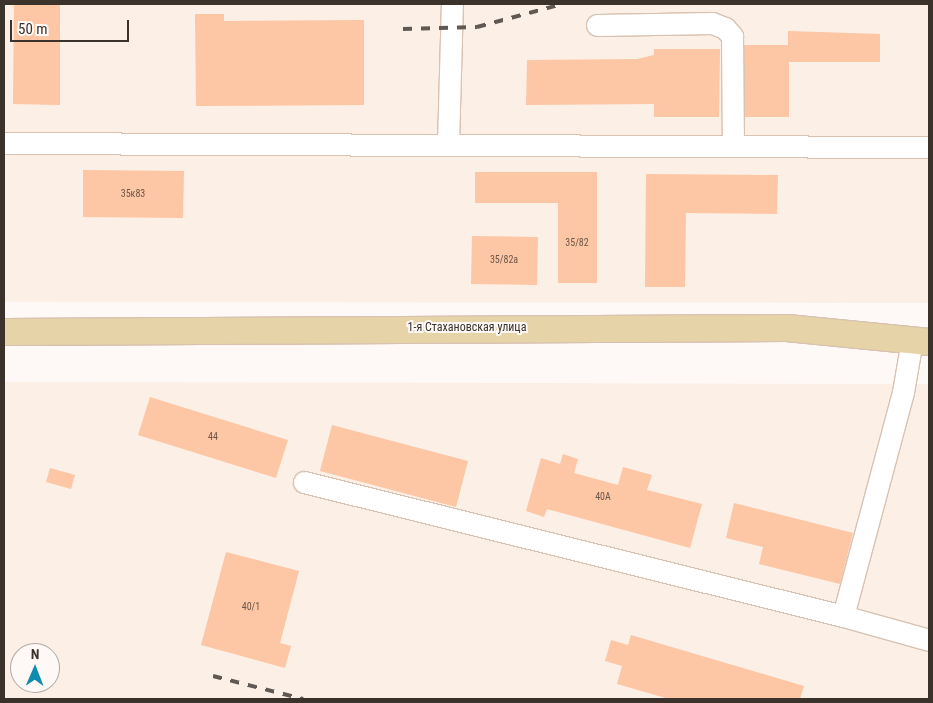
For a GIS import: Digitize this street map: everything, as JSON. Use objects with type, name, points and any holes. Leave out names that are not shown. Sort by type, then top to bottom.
[{"type":"main road","name":"1-я Стахановская улица","points":[[4,332],[787,328],[920,341]]},
{"type":"lane","points":[[448,144],[452,4]]},
{"type":"lane","points":[[597,25],[712,23],[725,28],[732,36],[733,146]]},
{"type":"lane","points":[[4,143],[929,147]]},
{"type":"lane","points":[[843,616],[903,392],[920,341]]},
{"type":"lane","points":[[304,482],[843,616],[929,640]]},
{"type":"shaded area","points":[[4,4],[929,4],[929,303],[4,302]]},
{"type":"shaded area","points":[[4,382],[929,384],[929,699],[4,699]]},
{"type":"building","points":[[14,4],[60,4],[60,105],[13,104]]},
{"type":"building","points":[[195,14],[224,14],[224,21],[364,20],[364,105],[196,106]]},
{"type":"building","points":[[788,31],[880,34],[880,62],[789,62],[789,117],[743,117],[743,45],[788,45]]},
{"type":"building","points":[[654,49],[720,49],[719,117],[654,117],[654,104],[526,105],[527,60],[637,59],[654,55]]},
{"type":"building","points":[[83,170],[184,171],[183,218],[83,217]]},
{"type":"building","points":[[475,172],[597,172],[597,283],[558,283],[558,203],[475,203]]},
{"type":"building","points":[[646,174],[778,175],[777,214],[686,213],[685,287],[645,287]]},
{"type":"building","points":[[472,236],[538,237],[537,285],[471,284]]},
{"type":"building","points":[[150,397],[288,440],[276,478],[138,435]]},
{"type":"building","points":[[332,425],[468,461],[456,507],[320,471]]},
{"type":"building","points":[[563,454],[578,459],[574,473],[618,485],[623,467],[652,475],[647,490],[702,504],[690,548],[547,509],[544,517],[526,511],[541,458],[560,464]]},
{"type":"building","points":[[50,468],[75,475],[71,489],[46,482]]},
{"type":"building","points":[[734,503],[853,533],[840,584],[759,564],[763,547],[726,538]]},
{"type":"building","points":[[226,552],[299,571],[280,643],[291,646],[285,668],[201,645]]},
{"type":"building","points":[[631,635],[804,686],[800,699],[669,699],[617,684],[622,666],[605,661],[611,640],[628,645]]},
{"type":"railway","points":[[403,29],[477,27],[562,4]]},
{"type":"railway","points":[[213,676],[303,699]]}]
